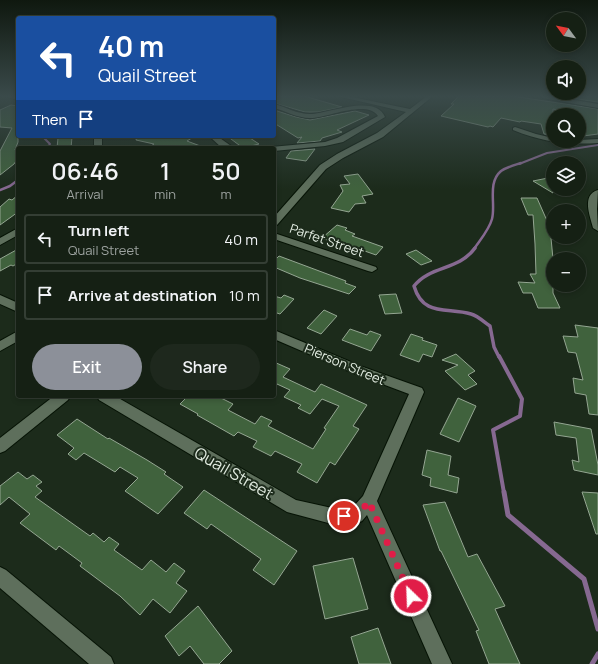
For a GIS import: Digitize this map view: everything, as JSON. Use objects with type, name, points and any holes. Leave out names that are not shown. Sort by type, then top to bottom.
[{"type":"street","points":[[276,149],[325,144],[340,140],[363,127]]},
{"type":"street","points":[[276,221],[323,167],[340,156],[377,137],[390,127]]},
{"type":"street","points":[[515,129],[546,139]]},
{"type":"street","points":[[355,131],[377,137]]},
{"type":"street","points":[[215,138],[225,146]]},
{"type":"street","points":[[586,142],[598,141]]},
{"type":"street","points":[[598,193],[593,198],[592,202],[592,209],[598,228]]},
{"type":"street","points":[[0,242],[16,232]]},
{"type":"street","name":"Parfet Street","points":[[276,237],[372,269]]},
{"type":"street","points":[[0,299],[16,307]]},
{"type":"street","name":"Pierson Street","points":[[276,335],[358,370],[417,392],[369,502]]},
{"type":"street","points":[[0,347],[16,336]]},
{"type":"street","points":[[0,447],[61,398]]},
{"type":"street","name":"Quail Street","points":[[107,398],[293,507],[332,516],[356,516],[369,502]]},
{"type":"street","points":[[369,502],[442,664]]},
{"type":"street","points":[[0,576],[104,664]]},
{"type":"building","points":[[0,127],[16,127],[16,138],[18,138],[18,142],[15,150],[16,161],[0,175],[0,151],[12,128]]},
{"type":"building","points":[[280,127],[343,127],[337,130],[342,132],[322,138],[320,141],[297,143],[302,137],[298,138]]},
{"type":"building","points":[[542,127],[546,127],[546,134],[544,134]]},
{"type":"building","points":[[586,127],[598,127],[598,134],[586,136]]},
{"type":"building","points":[[58,138],[72,138],[71,146],[57,146]]},
{"type":"building","points":[[136,138],[192,138],[187,141],[200,146],[151,146],[154,144],[136,140]]},
{"type":"building","points":[[230,138],[250,138],[259,144],[251,146],[240,146]]},
{"type":"building","points":[[315,149],[306,161],[286,158],[291,151]]},
{"type":"building","points":[[358,174],[373,194],[362,196],[366,203],[355,204],[349,212],[331,208],[343,191],[340,185],[350,184],[344,176]]},
{"type":"building","points":[[546,178],[546,189],[533,181]]},
{"type":"building","points":[[16,197],[16,213],[0,225],[0,207],[9,199],[12,200]]},
{"type":"building","points":[[521,198],[537,198],[546,218],[546,244],[552,244],[552,252],[546,252],[546,292],[553,292],[560,308],[538,308],[532,293],[523,293],[518,282],[535,283],[530,274],[536,274],[533,215],[528,215]]},
{"type":"building","points":[[337,225],[347,228],[345,230],[355,234],[352,236],[383,247],[376,255],[345,244],[343,246],[322,238]]},
{"type":"building","points":[[16,250],[16,264],[13,266],[11,265],[0,271],[0,259]]},
{"type":"building","points":[[416,250],[432,261],[421,265],[406,254]]},
{"type":"building","points":[[279,256],[346,281],[345,283],[356,287],[349,294],[300,278],[276,268],[276,259]]},
{"type":"building","points":[[396,294],[402,313],[385,314],[379,295]]},
{"type":"building","points":[[284,295],[294,299],[280,314],[276,313],[276,297],[281,298]]},
{"type":"building","points":[[324,310],[337,316],[321,334],[307,328]]},
{"type":"building","points":[[575,325],[598,328],[598,415],[589,414],[586,395],[575,393],[573,378],[583,380],[576,353],[568,352],[563,336],[578,337]]},
{"type":"building","points":[[350,329],[367,335],[370,331],[381,335],[371,351],[342,340]]},
{"type":"building","points":[[411,334],[423,338],[422,340],[437,345],[432,357],[423,354],[419,362],[400,355]]},
{"type":"building","points":[[456,354],[475,371],[468,375],[477,384],[465,390],[445,371],[458,365],[442,360]]},
{"type":"building","points":[[276,363],[290,369],[283,377],[315,392],[321,384],[367,405],[353,426],[359,429],[335,465],[330,462],[317,483],[297,472],[302,464],[275,451],[271,456],[253,447],[257,441],[238,432],[234,436],[180,404],[186,398],[221,398],[233,404],[228,410],[255,424],[261,416],[272,421],[268,426],[313,449],[326,429],[324,428],[339,406],[322,399],[310,414],[298,408],[301,405],[284,397],[290,390],[277,384],[276,385]]},
{"type":"building","points":[[458,398],[476,406],[459,442],[440,434]]},
{"type":"building","points":[[77,419],[108,439],[109,438],[166,472],[164,474],[183,487],[158,514],[125,491],[138,478],[120,467],[115,472],[84,453],[76,460],[68,454],[74,448],[57,435]]},
{"type":"building","points":[[554,422],[591,429],[598,465],[598,475],[574,470],[572,460],[579,462],[576,438],[556,435]]},
{"type":"building","points":[[427,450],[451,456],[448,475],[459,478],[457,493],[430,486],[431,478],[422,475]]},
{"type":"building","points":[[18,472],[27,479],[33,475],[42,482],[36,486],[42,491],[35,497],[90,536],[93,533],[104,542],[109,537],[119,544],[114,550],[142,570],[151,560],[166,572],[174,563],[185,571],[176,583],[187,591],[170,613],[153,599],[140,615],[120,596],[80,566],[82,563],[59,546],[56,550],[20,523],[30,514],[9,497],[0,505],[0,486]]},
{"type":"building","points":[[204,490],[297,551],[274,585],[253,570],[261,559],[211,524],[207,529],[184,513]]},
{"type":"building","points":[[582,492],[598,493],[598,534],[596,534]]},
{"type":"building","points":[[445,502],[468,557],[477,554],[505,606],[495,609],[520,664],[489,664],[476,631],[479,630],[440,551],[423,505]]},
{"type":"building","points":[[353,558],[368,609],[325,619],[313,566]]},
{"type":"building","points":[[198,606],[232,651],[219,664],[204,664],[190,646],[179,656],[165,636]]},
{"type":"building","points":[[378,628],[391,664],[359,664],[351,637]]},
{"type":"waterway","points":[[44,138],[50,144],[48,146]]},
{"type":"waterway","points":[[519,164],[547,153],[598,145]]},
{"type":"waterway","points":[[474,249],[491,223],[493,213],[494,181],[501,171],[521,163]]},
{"type":"waterway","points":[[0,190],[16,182]]},
{"type":"waterway","points":[[474,249],[461,261],[428,274],[414,286],[418,296],[430,307],[471,314],[490,326],[494,347],[499,357]]},
{"type":"waterway","points":[[499,356],[522,399],[520,416],[493,430],[504,493]]},
{"type":"waterway","points":[[504,492],[508,515],[584,579],[598,629]]},
{"type":"waterway","points":[[592,664],[598,654]]},
{"type":"route","points":[[344,516],[356,516],[369,502],[411,596]]}]
